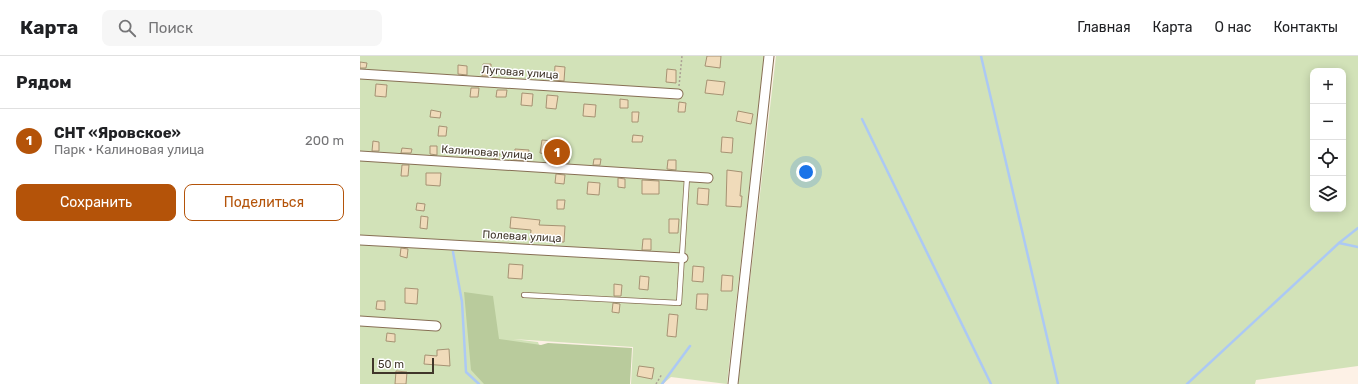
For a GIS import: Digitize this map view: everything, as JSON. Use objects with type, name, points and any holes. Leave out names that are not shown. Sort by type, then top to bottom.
[{"type":"street","points":[[733,384],[769,56]]},
{"type":"street","name":"Луговая улица","points":[[360,74],[678,94]]},
{"type":"street","name":"Калиновая улица","points":[[360,156],[708,178]]},
{"type":"street","name":"Полевая улица","points":[[360,240],[683,258]]},
{"type":"street","points":[[360,321],[436,326]]},
{"type":"lane","points":[[524,295],[678,303],[683,258],[687,177]]},
{"type":"path","points":[[678,94],[682,56]]},
{"type":"path","points":[[656,384],[662,374]]},
{"type":"green space","points":[[360,56],[764,56],[727,384],[671,377],[663,384],[631,384],[633,347],[513,339],[538,342],[552,384],[360,384]]},
{"type":"green space","points":[[776,56],[1358,56],[1358,366],[1256,380],[1255,384],[738,384]]},
{"type":"green space","points":[[464,292],[493,296],[499,339],[541,345],[548,343],[632,348],[630,384],[484,384],[471,370]]},
{"type":"building","points":[[707,56],[721,56],[720,68],[705,66]]},
{"type":"building","points":[[360,62],[367,63],[366,68],[360,68]]},
{"type":"building","points":[[483,64],[491,64],[491,76],[482,76]]},
{"type":"building","points":[[458,65],[467,66],[467,75],[458,74]]},
{"type":"building","points":[[555,66],[565,67],[564,81],[554,80]]},
{"type":"building","points":[[667,69],[676,70],[676,83],[666,82]]},
{"type":"building","points":[[707,80],[725,82],[723,95],[705,93]]},
{"type":"building","points":[[376,84],[387,85],[386,97],[375,96]]},
{"type":"building","points":[[471,88],[479,88],[478,97],[470,97]]},
{"type":"building","points":[[497,90],[507,90],[506,97],[496,97]]},
{"type":"building","points":[[522,93],[533,94],[532,106],[521,105]]},
{"type":"building","points":[[547,95],[558,96],[556,109],[546,108]]},
{"type":"building","points":[[620,99],[628,100],[628,108],[620,108]]},
{"type":"building","points":[[679,102],[686,103],[685,112],[678,112]]},
{"type":"building","points":[[584,104],[596,105],[595,117],[583,116]]},
{"type":"building","points":[[431,110],[441,112],[440,118],[430,117]]},
{"type":"building","points":[[738,111],[753,114],[751,124],[736,121]]},
{"type":"building","points":[[632,112],[639,112],[638,122],[632,122]]},
{"type":"building","points":[[439,126],[447,127],[446,136],[438,136]]},
{"type":"building","points":[[633,135],[643,136],[642,142],[632,142]]},
{"type":"building","points":[[722,137],[733,138],[732,153],[721,152]]},
{"type":"building","points":[[542,140],[554,141],[553,155],[540,153]]},
{"type":"building","points":[[373,141],[379,142],[379,151],[372,151]]},
{"type":"building","points":[[430,146],[437,146],[437,155],[430,154]]},
{"type":"building","points":[[402,148],[412,149],[411,153],[401,153]]},
{"type":"building","points":[[515,149],[529,150],[527,161],[514,160]]},
{"type":"building","points":[[491,150],[500,154],[497,159],[488,156]]},
{"type":"building","points":[[563,154],[570,154],[569,163],[562,163]]},
{"type":"building","points":[[594,159],[601,159],[600,165],[593,165]]},
{"type":"building","points":[[668,160],[676,160],[676,170],[667,169]]},
{"type":"building","points":[[402,165],[409,165],[408,176],[401,176]]},
{"type":"building","points":[[727,170],[742,172],[740,196],[742,196],[741,207],[726,206]]},
{"type":"building","points":[[426,173],[441,173],[440,186],[426,185]]},
{"type":"building","points":[[556,174],[565,175],[564,184],[555,183]]},
{"type":"building","points":[[618,178],[625,179],[625,188],[618,187]]},
{"type":"building","points":[[642,180],[659,181],[659,194],[642,194]]},
{"type":"building","points":[[588,182],[600,183],[599,195],[587,194]]},
{"type":"building","points":[[698,188],[709,189],[708,205],[697,204]]},
{"type":"building","points":[[557,200],[565,200],[564,209],[557,209]]},
{"type":"building","points":[[417,203],[425,204],[424,211],[416,210]]},
{"type":"building","points":[[421,216],[428,217],[427,229],[420,228]]},
{"type":"building","points":[[511,217],[540,220],[539,225],[565,226],[564,242],[530,241],[531,230],[510,228]]},
{"type":"building","points":[[669,219],[679,219],[678,233],[669,233]]},
{"type":"building","points":[[643,239],[651,239],[651,250],[642,250]]},
{"type":"building","points":[[401,248],[408,249],[407,258],[400,256]]},
{"type":"building","points":[[509,264],[523,265],[522,279],[508,278]]},
{"type":"building","points":[[693,266],[704,267],[703,282],[692,281]]},
{"type":"building","points":[[722,275],[733,276],[732,291],[721,291]]},
{"type":"building","points":[[640,276],[649,277],[648,290],[639,289]]},
{"type":"building","points":[[614,284],[622,285],[621,296],[614,296]]},
{"type":"building","points":[[405,288],[418,289],[417,304],[405,303]]},
{"type":"building","points":[[697,294],[708,294],[707,310],[696,309]]},
{"type":"building","points":[[377,301],[385,301],[385,310],[376,309]]},
{"type":"building","points":[[613,303],[620,304],[619,313],[612,312]]},
{"type":"building","points":[[669,314],[678,315],[676,337],[667,336]]},
{"type":"building","points":[[387,333],[395,334],[395,342],[386,341]]},
{"type":"building","points":[[449,349],[450,366],[424,364],[425,355],[437,356],[437,350]]},
{"type":"building","points":[[639,366],[654,368],[652,379],[637,376]]},
{"type":"building","points":[[396,371],[407,372],[406,384],[395,384]]},
{"type":"waterway","points":[[981,56],[1058,384]]},
{"type":"waterway","points":[[862,119],[991,384]]},
{"type":"waterway","points":[[1187,384],[1339,243],[1358,228]]},
{"type":"waterway","points":[[1339,243],[1358,247]]},
{"type":"waterway","points":[[453,252],[462,302],[466,372],[479,384]]},
{"type":"waterway","points":[[662,384],[690,346]]},
{"type":"place","name":"СНТ «Яровское»","points":[[557,152]]}]
